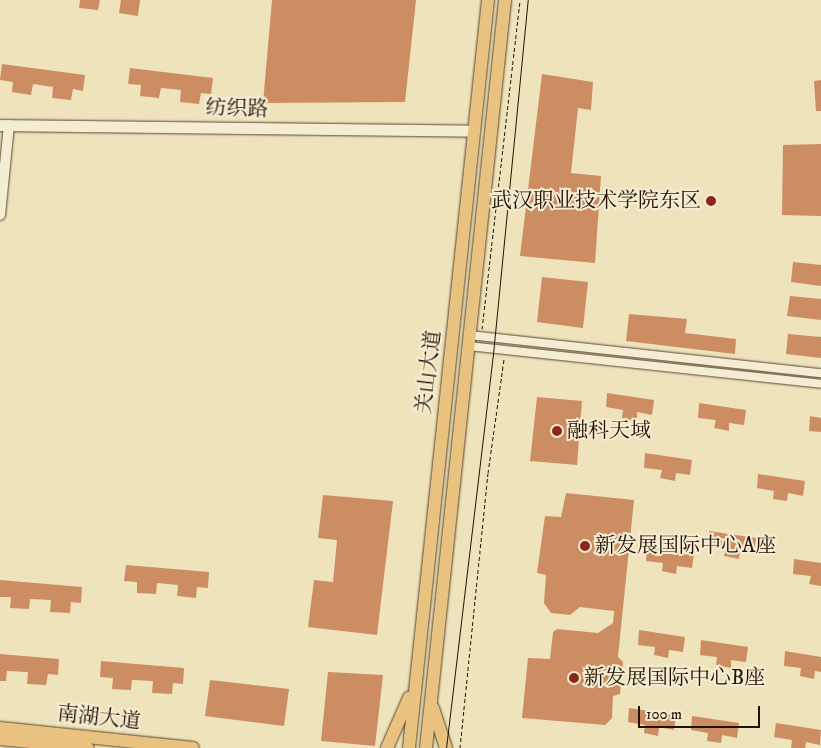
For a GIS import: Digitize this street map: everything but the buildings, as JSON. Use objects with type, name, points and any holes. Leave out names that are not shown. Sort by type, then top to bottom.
[{"type":"main road","name":"关山大道","points":[[409,748],[488,0]]},
{"type":"main road","name":"关山大道","points":[[426,748],[473,339],[505,0]]},
{"type":"main road","name":"纺织路","points":[[4,125],[474,131]]},
{"type":"main road","points":[[387,748],[415,684]]},
{"type":"main road","points":[[432,702],[446,748]]},
{"type":"main road","name":"南湖大道","points":[[0,728],[193,748]]},
{"type":"main road","name":"南湖大道","points":[[0,739],[88,748]]},
{"type":"street","points":[[0,215],[4,125]]},
{"type":"street","points":[[473,339],[821,373]]},
{"type":"street","points":[[473,339],[821,384]]},
{"type":"path","points":[[473,339],[520,0]]},
{"type":"path","points":[[460,748],[486,491],[504,357],[498,356]]},
{"type":"tram line","points":[[446,748],[493,354],[528,0]]},
{"type":"place","name":"武汉职业技术学院东区","points":[[711,201]]},
{"type":"place","name":"融科天域","points":[[557,431]]},
{"type":"place","name":"新发展国际中心A座","points":[[585,546]]},
{"type":"place","name":"新发展国际中心B座","points":[[574,678]]}]
